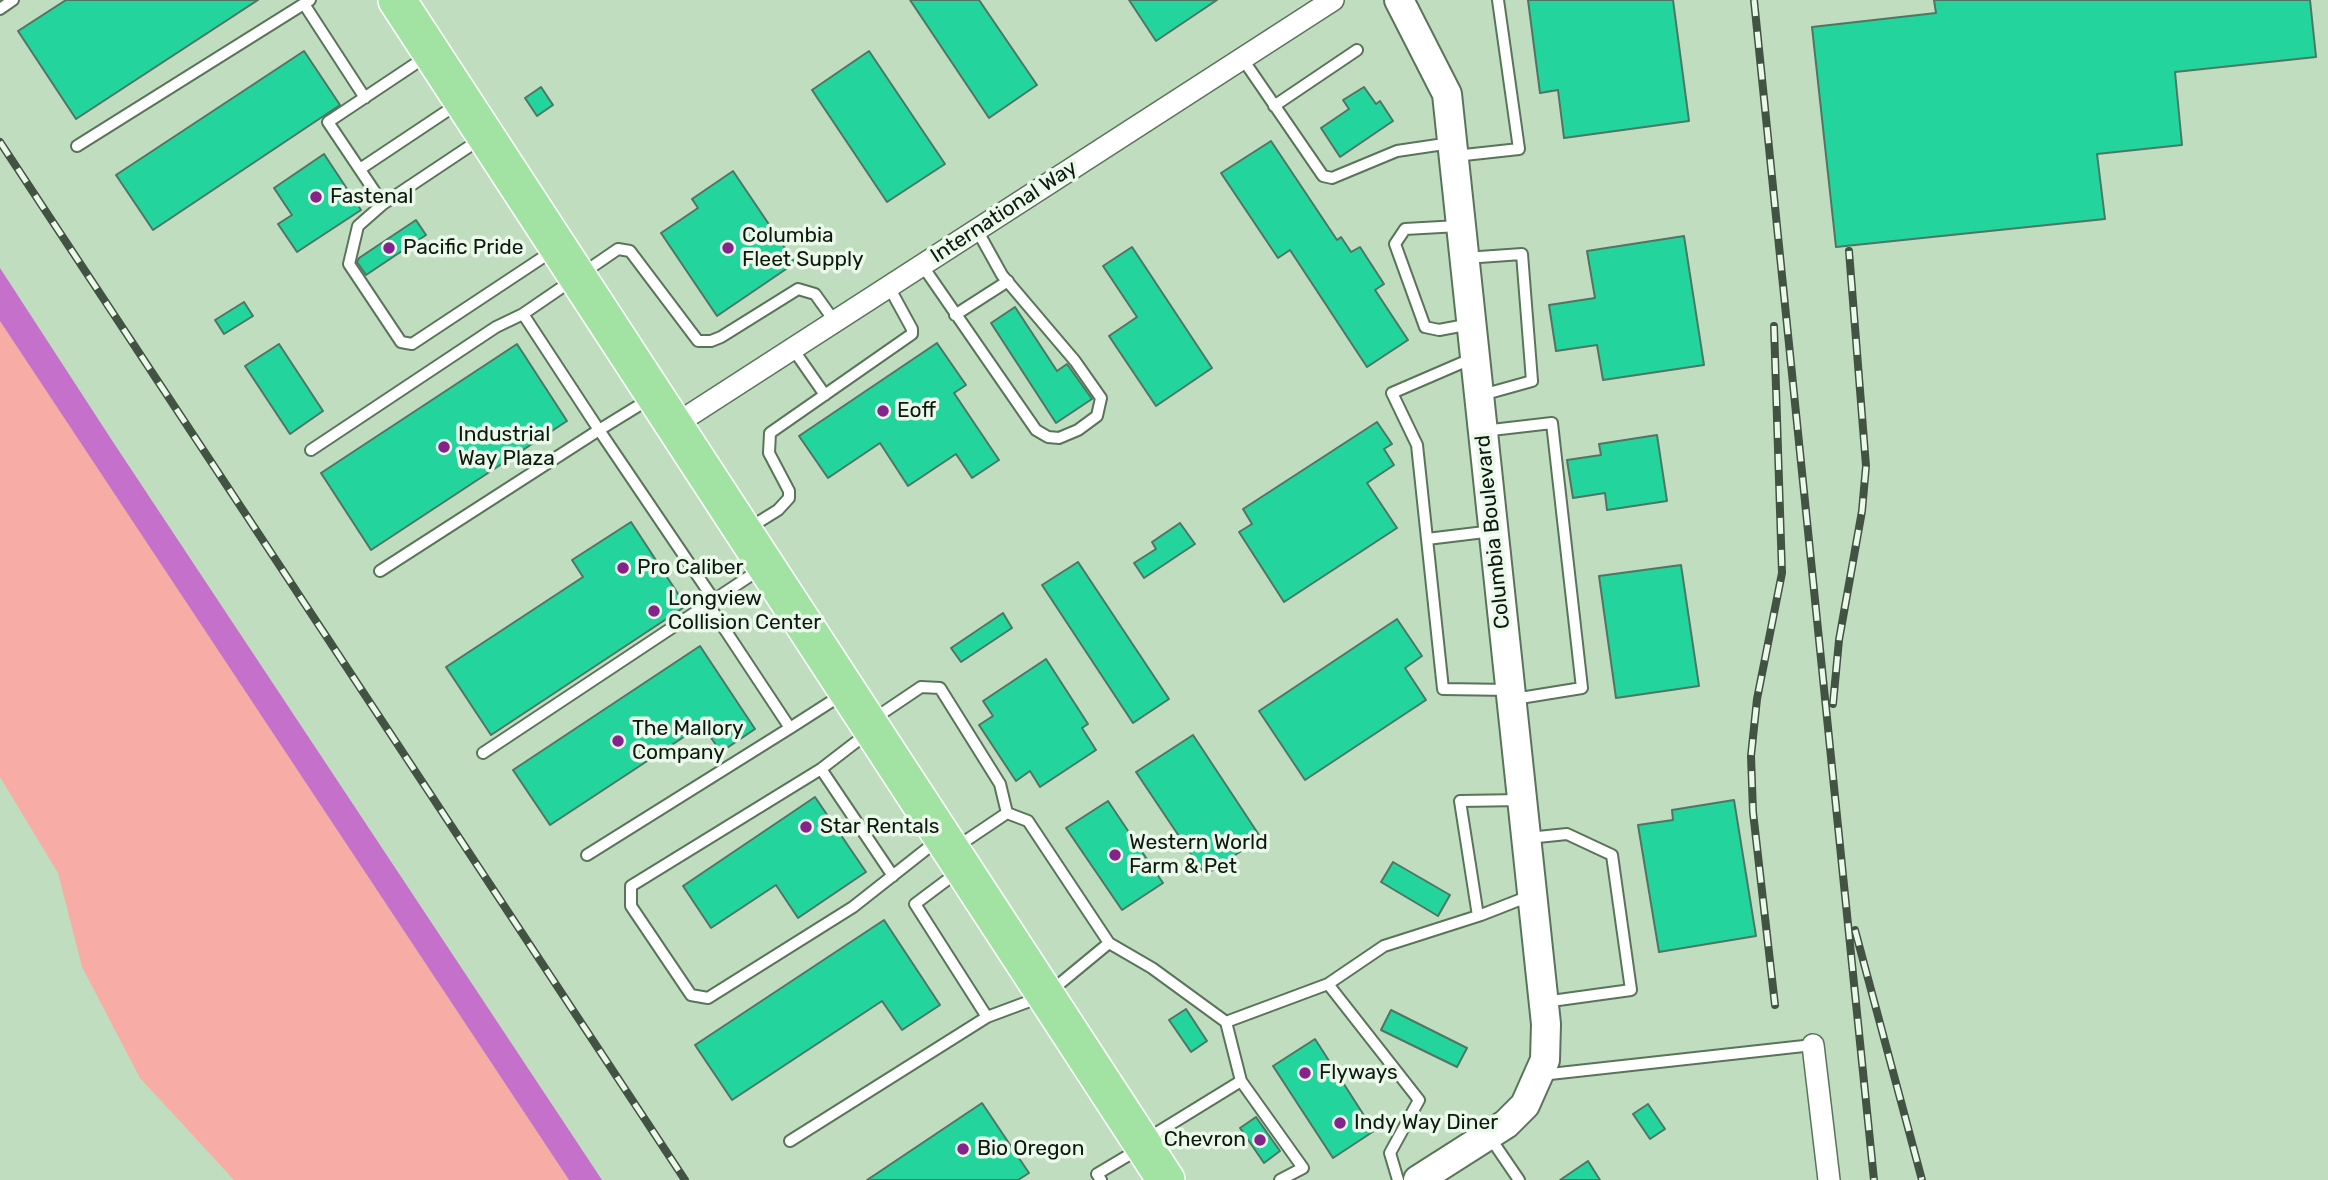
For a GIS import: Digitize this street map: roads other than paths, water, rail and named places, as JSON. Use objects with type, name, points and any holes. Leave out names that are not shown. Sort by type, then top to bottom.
[{"type":"highway","points":[[397,0],[1166,1180]]},
{"type":"street","name":"International Way","points":[[666,409],[793,349],[1333,0]]},
{"type":"street","name":"Columbia Boulevard","points":[[1399,0],[1447,94],[1544,1002],[1545,1060],[1541,1075]]},
{"type":"street","points":[[1813,1045],[1829,1180]]},
{"type":"street","points":[[1435,1173],[1489,1135],[1525,1105],[1541,1075]]},
{"type":"lane","points":[[0,9],[13,0]]},
{"type":"lane","points":[[1242,58],[1317,171],[1332,178],[1397,151],[1519,149],[1498,0]]},
{"type":"lane","points":[[77,146],[307,2],[365,98]]},
{"type":"lane","points":[[1274,106],[1357,50]]},
{"type":"lane","points":[[383,204],[328,122],[432,53]]},
{"type":"lane","points":[[360,169],[463,100]]},
{"type":"lane","points":[[486,136],[383,204],[358,226],[349,264],[401,342],[412,344],[569,261],[618,248],[630,251],[698,341],[711,341],[721,337],[798,289],[816,294],[835,322]]},
{"type":"lane","points":[[1461,226],[1405,229],[1395,244],[1425,327],[1439,330],[1471,324]]},
{"type":"lane","points":[[922,265],[1036,430],[1048,438],[1059,438],[1078,430],[1097,416],[1101,398],[1075,361],[1007,281],[977,230]]},
{"type":"lane","points":[[1464,258],[1522,254],[1532,380],[1479,395]]},
{"type":"lane","points":[[311,450],[496,327],[523,314],[569,261]]},
{"type":"lane","points":[[955,315],[1007,281]]},
{"type":"lane","points":[[745,531],[778,510],[789,498],[789,491],[769,453],[770,433],[912,334],[912,329],[889,287]]},
{"type":"lane","points":[[523,314],[790,728]]},
{"type":"lane","points":[[793,349],[825,395]]},
{"type":"lane","points":[[1475,357],[1392,393],[1417,445],[1443,689],[1511,695],[1581,688],[1552,423],[1482,431]]},
{"type":"lane","points":[[380,571],[599,430],[666,409]]},
{"type":"lane","points":[[1427,539],[1493,531]]},
{"type":"lane","points":[[482,752],[767,565]]},
{"type":"lane","points":[[921,687],[940,688],[1000,784],[1007,813],[953,851],[893,876],[861,902],[708,998],[699,999],[684,987],[631,906],[631,887],[821,769],[871,725],[921,687]]},
{"type":"lane","points":[[587,855],[848,690]]},
{"type":"lane","points":[[821,769],[893,876]]},
{"type":"lane","points":[[1478,916],[1460,801],[1522,800]]},
{"type":"lane","points":[[1007,813],[1027,821],[1109,943],[1152,968],[1226,1022],[1241,1081],[1303,1168],[1280,1180]]},
{"type":"lane","points":[[1526,838],[1567,834],[1612,855],[1631,990],[1544,1002]]},
{"type":"lane","points":[[953,851],[915,904],[987,1017]]},
{"type":"lane","points":[[1226,1022],[1328,984],[1384,946],[1478,916],[1532,895]]},
{"type":"lane","points":[[790,1141],[987,1017],[1046,995],[1109,943]]},
{"type":"lane","points":[[1328,984],[1419,1100],[1391,1153],[1398,1180]]},
{"type":"lane","points":[[1541,1075],[1813,1045]]},
{"type":"lane","points":[[1095,1178],[1241,1081]]},
{"type":"lane","points":[[1489,1135],[1519,1180]]},
{"type":"railway","points":[[1754,0],[1874,1180]]},
{"type":"railway","points":[[0,142],[685,1180]]},
{"type":"railway","points":[[1833,704],[1839,640],[1862,511],[1866,466],[1849,251]]},
{"type":"railway","points":[[1774,326],[1782,573],[1757,699],[1751,756],[1753,812],[1775,1005]]},
{"type":"railway","points":[[1855,930],[1922,1180]]},
{"type":"place","name":"Fastenal","points":[[316,197]]},
{"type":"place","name":"Pacific Pride","points":[[389,248]]},
{"type":"place","name":"Columbia Fleet Supply","points":[[728,248]]},
{"type":"place","name":"Eoff","points":[[883,411]]},
{"type":"place","name":"Industrial Way Plaza","points":[[444,447]]},
{"type":"place","name":"Pro Caliber","points":[[623,568]]},
{"type":"place","name":"Longview Collision Center","points":[[654,611]]},
{"type":"place","name":"The Mallory Company","points":[[618,741]]},
{"type":"place","name":"Star Rentals","points":[[806,827]]},
{"type":"place","name":"Western World Farm & Pet","points":[[1115,855]]},
{"type":"place","name":"Flyways","points":[[1305,1073]]},
{"type":"place","name":"Indy Way Diner","points":[[1340,1123]]},
{"type":"place","name":"Chevron","points":[[1260,1140]]},
{"type":"place","name":"Bio Oregon","points":[[963,1149]]}]
